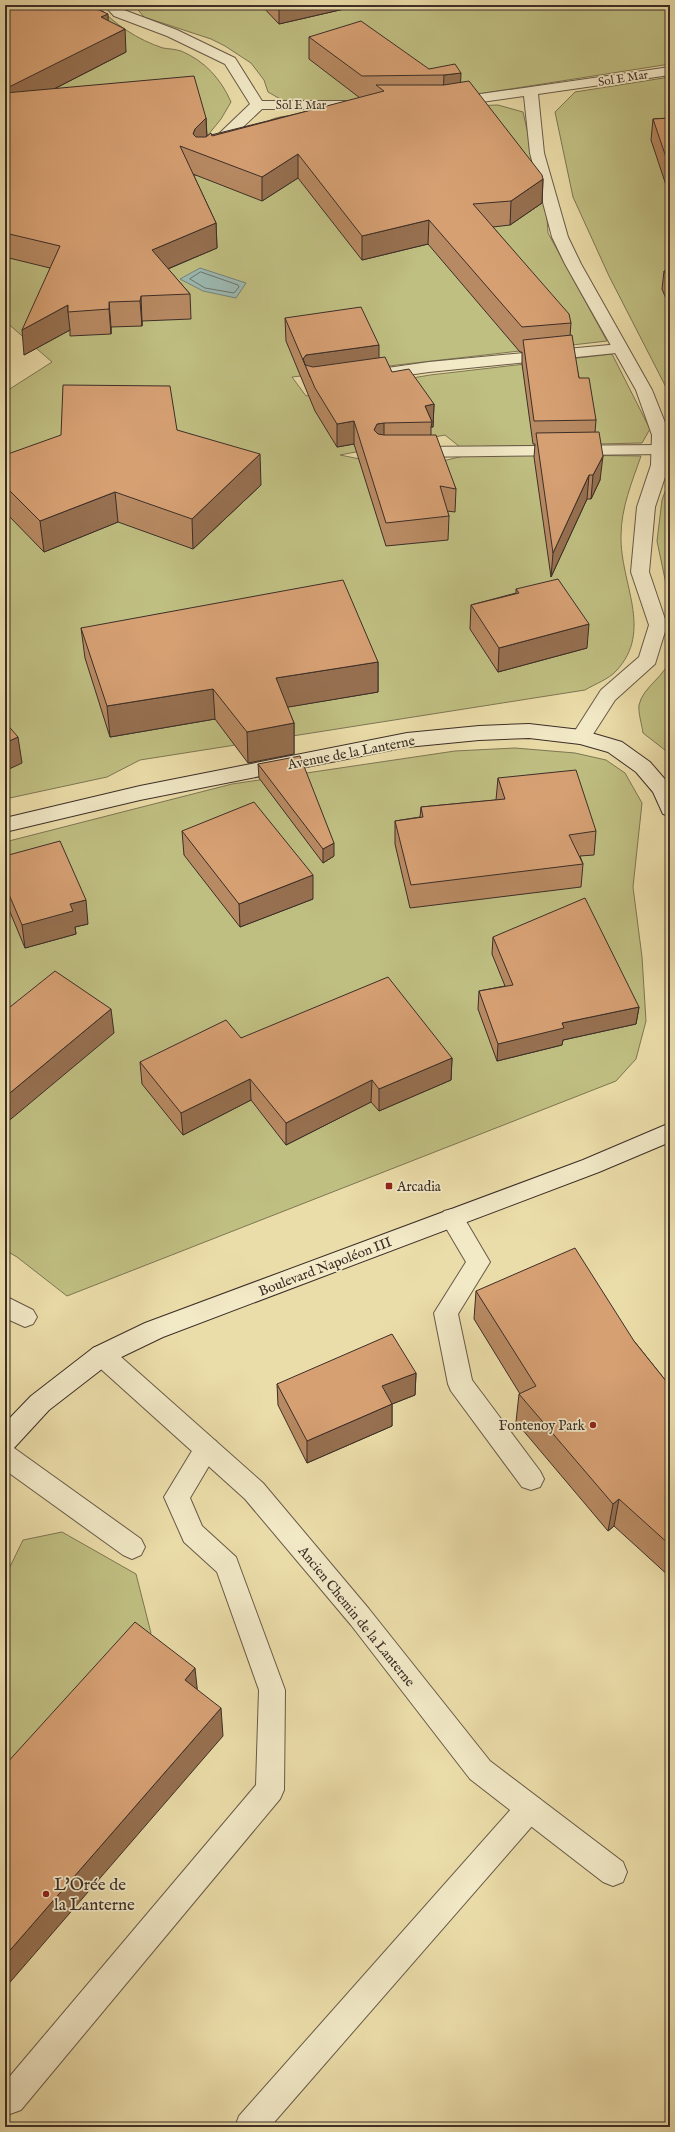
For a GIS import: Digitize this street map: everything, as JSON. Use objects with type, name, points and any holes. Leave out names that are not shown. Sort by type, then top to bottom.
[{"type":"street","name":"Sol E Mar","points":[[111,5],[119,13],[172,34],[230,61],[258,105],[375,105]]},
{"type":"street","name":"Sol E Mar","points":[[436,104],[531,92],[670,71]]},
{"type":"street","points":[[531,92],[538,153],[560,237],[573,264],[644,390],[661,436],[660,465],[646,507],[640,572],[658,626],[648,660],[608,695],[581,737]]},
{"type":"street","points":[[202,157],[258,105]]},
{"type":"street","points":[[367,376],[429,367],[620,349]]},
{"type":"street","points":[[398,452],[660,450]]},
{"type":"street","name":"Avenue de la Lanterne","points":[[5,825],[140,793],[407,740],[480,733],[529,731],[581,737],[615,747],[643,767],[662,790],[670,809]]},
{"type":"street","name":"Boulevard Napoléon III","points":[[5,1440],[40,1403],[102,1355],[154,1330],[591,1166],[670,1132]]},
{"type":"street","points":[[452,1218],[478,1262],[446,1313],[460,1384],[532,1479]]},
{"type":"street","name":"Ancien Chemin de la Lanterne","points":[[102,1355],[254,1492],[360,1617],[480,1770],[613,1872]]},
{"type":"street","points":[[10,2098],[270,1790],[272,1690],[227,1565],[193,1534],[177,1497],[207,1449]]},
{"type":"street","points":[[5,1456],[132,1547]]},
{"type":"street","points":[[250,2127],[530,1808]]},
{"type":"shaded area","points":[[5,5],[97,5],[111,19],[127,31],[145,41],[163,48],[181,51],[205,65],[217,78],[231,102],[221,119],[208,135],[183,138],[181,175],[213,176],[245,138],[264,123],[275,118],[318,115],[338,110],[498,105],[523,112],[547,217],[548,233],[607,341],[292,377],[306,396],[430,375],[612,354],[650,429],[642,443],[460,447],[445,435],[340,455],[409,469],[472,454],[641,456],[625,505],[621,526],[622,554],[634,623],[633,640],[627,656],[613,674],[585,690],[140,760],[107,777],[5,799],[5,392],[52,362],[5,321]]},
{"type":"shaded area","points":[[134,5],[670,5],[670,64],[440,100],[289,104],[268,92],[264,80],[251,63],[225,46],[211,39],[144,17]]},
{"type":"shaded area","points":[[670,77],[670,395],[609,276],[573,197],[555,112],[575,92]]},
{"type":"shaded area","points":[[670,478],[670,603],[657,541],[662,500]]},
{"type":"shaded area","points":[[670,657],[670,754],[643,733],[639,705],[645,692],[660,676],[668,664]]},
{"type":"shaded area","points":[[515,748],[575,753],[606,760],[625,773],[642,803],[633,887],[642,957],[646,1021],[636,1059],[616,1081],[67,1296],[17,1257],[5,1250],[5,842],[232,784],[455,751]]},
{"type":"shaded area","points":[[62,1532],[136,1574],[151,1633],[139,1651],[5,1799],[5,1577],[23,1540]]},
{"type":"water","points":[[200,268],[246,283],[236,298],[203,291],[180,279]]},
{"type":"building","points":[[5,5],[88,5],[108,14],[101,17],[125,29],[5,89]]},
{"type":"building","points":[[361,21],[429,69],[455,64],[461,73],[444,75],[362,76],[309,37]]},
{"type":"building","points":[[194,76],[206,118],[195,129],[193,134],[196,137],[206,137],[211,133],[212,136],[384,91],[376,85],[444,85],[469,81],[542,175],[543,179],[511,201],[473,204],[569,314],[571,323],[522,327],[429,220],[362,236],[298,154],[262,177],[180,146],[216,223],[152,250],[190,294],[141,296],[140,301],[109,302],[109,309],[68,312],[68,305],[22,330],[60,246],[5,233],[5,93]]},
{"type":"building","points":[[670,118],[670,169],[653,119]]},
{"type":"building","points":[[670,270],[670,285],[664,271]]},
{"type":"building","points":[[361,307],[379,345],[306,355],[303,359],[304,364],[285,318]]},
{"type":"building","points":[[572,335],[579,378],[589,378],[596,420],[534,421],[523,340]]},
{"type":"building","points":[[385,357],[392,372],[409,369],[434,404],[425,406],[432,422],[384,423],[377,424],[374,430],[378,434],[384,435],[436,435],[456,489],[440,486],[449,516],[386,523],[354,421],[337,424],[315,388],[305,365],[313,367]]},
{"type":"building","points":[[63,385],[170,386],[177,430],[260,454],[192,519],[115,492],[40,521],[5,486],[5,455],[61,435]]},
{"type":"building","points":[[599,432],[603,456],[593,475],[589,475],[553,553],[536,433]]},
{"type":"building","points":[[558,579],[589,624],[499,648],[471,605],[519,593],[516,589]]},
{"type":"building","points":[[343,580],[378,662],[276,678],[294,723],[247,732],[213,689],[107,706],[81,628]]},
{"type":"building","points":[[5,722],[18,737],[5,743]]},
{"type":"building","points":[[300,756],[334,843],[323,849],[258,764]]},
{"type":"building","points":[[576,770],[596,831],[569,835],[583,864],[411,885],[395,821],[423,817],[421,807],[505,799],[498,778]]},
{"type":"building","points":[[254,802],[313,875],[239,904],[182,831]]},
{"type":"building","points":[[60,841],[86,900],[70,904],[73,911],[22,925],[5,885],[5,856]]},
{"type":"building","points":[[585,898],[639,1007],[562,1023],[564,1028],[498,1044],[479,991],[513,985],[493,937]]},
{"type":"building","points":[[55,971],[111,1009],[5,1097],[5,1011]]},
{"type":"building","points":[[388,977],[452,1058],[379,1089],[372,1080],[286,1123],[250,1079],[181,1113],[140,1062],[226,1020],[241,1038]]},
{"type":"building","name":"Fontenoy Park","points":[[575,1248],[634,1341],[670,1386],[670,1545],[619,1499],[613,1504],[519,1394],[536,1386],[476,1291]]},
{"type":"building","points":[[392,1334],[416,1373],[382,1386],[392,1404],[307,1441],[277,1384]]},
{"type":"building","name":"L'Orée de la Lanterne","points":[[135,1622],[195,1668],[185,1680],[221,1708],[5,1956],[5,1765]]},
{"type":"place","name":"Arcadia","points":[[389,1186]]},
{"type":"place","name":"Fontenoy Park","points":[[593,1425]]},
{"type":"place","name":"L'Orée de la Lanterne","points":[[46,1894]]}]
